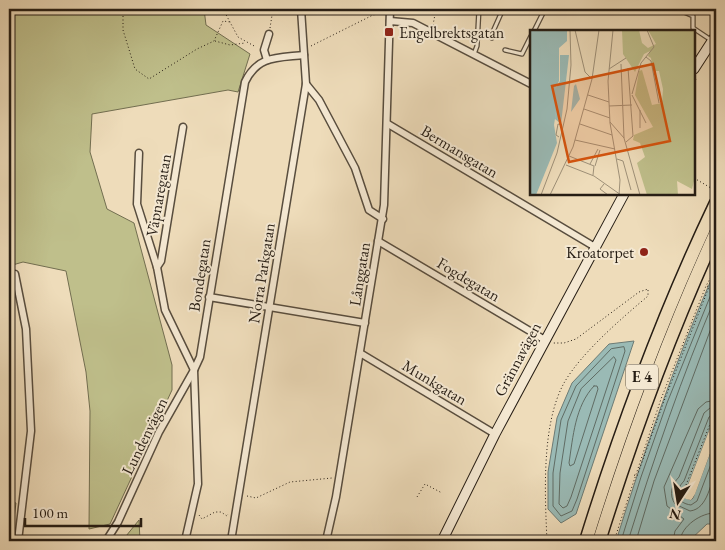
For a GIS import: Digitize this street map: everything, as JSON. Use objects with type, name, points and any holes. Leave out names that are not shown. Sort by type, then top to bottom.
[{"type":"highway","name":"E 4","points":[[586,541],[609,466],[648,359],[716,203]]},
{"type":"highway","name":"E 4","points":[[599,541],[622,468],[660,364],[716,232]]},
{"type":"main road","points":[[695,67],[714,38]]},
{"type":"main road","name":"Grännavägen","points":[[445,540],[495,434],[623,195]]},
{"type":"street","name":"Norra Parkgatan","points":[[231,541],[306,84],[301,9]]},
{"type":"street","name":"Långgatan","points":[[326,541],[340,476],[382,219],[388,124],[390,11]]},
{"type":"street","points":[[390,21],[413,23],[530,83]]},
{"type":"street","points":[[269,34],[264,50],[267,60],[304,55]]},
{"type":"street","name":"Bondegatan","points":[[185,541],[198,476],[194,370],[200,357],[245,82],[257,64],[267,60]]},
{"type":"street","points":[[306,84],[320,100],[355,168],[369,210],[382,219]]},
{"type":"street","name":"Bermansgatan","points":[[388,124],[594,248]]},
{"type":"street","name":"Väpnaregatan","points":[[157,267],[161,261],[183,127]]},
{"type":"street","name":"Väpnaregatan","points":[[138,153],[137,204],[157,267],[165,310],[194,370]]},
{"type":"street","name":"Fogdegatan","points":[[378,241],[545,340]]},
{"type":"street","points":[[15,274],[26,329],[31,431],[18,541]]},
{"type":"street","points":[[209,297],[365,323]]},
{"type":"street","name":"Munkgatan","points":[[360,353],[495,434]]},
{"type":"street","name":"Lundenvägen","points":[[106,541],[118,522],[159,432],[194,370]]},
{"type":"lane","points":[[474,55],[477,46],[479,9]]},
{"type":"lane","points":[[492,38],[490,36],[503,9]]},
{"type":"lane","points":[[534,30],[545,9]]},
{"type":"lane","points":[[677,9],[693,16],[693,28],[714,38]]},
{"type":"lane","points":[[505,50],[522,54],[530,38]]},
{"type":"path","points":[[122,9],[123,30],[135,69],[149,79],[197,48],[214,41],[218,36],[223,21],[230,22]]},
{"type":"path","points":[[223,9],[238,36],[264,50]]},
{"type":"path","points":[[269,34],[273,9]]},
{"type":"path","points":[[430,32],[434,24],[436,9]]},
{"type":"path","points":[[304,55],[312,45],[373,15],[390,11]]},
{"type":"path","points":[[214,41],[230,45],[241,45],[246,42]]},
{"type":"path","points":[[695,179],[716,191]]},
{"type":"path","points":[[614,541],[634,475],[669,378],[706,286],[716,268]]},
{"type":"path","points":[[634,475],[638,476],[672,379],[709,287],[706,286]]},
{"type":"path","points":[[545,340],[558,344],[576,339],[639,292],[648,290],[648,296],[575,367],[563,385],[554,410],[547,454],[545,494],[547,541]]},
{"type":"path","points":[[686,485],[716,409]]},
{"type":"path","points":[[238,495],[256,498],[290,482],[340,476]]},
{"type":"path","points":[[417,497],[425,484],[442,493]]},
{"type":"path","points":[[193,506],[202,519],[215,512],[221,512],[226,516],[230,510],[236,508]]},
{"type":"green space","points":[[9,9],[204,9],[206,25],[250,54],[238,92],[228,90],[92,114],[90,152],[107,209],[134,223],[172,365],[172,390],[110,524],[89,529],[90,411],[86,372],[66,271],[23,262],[9,266]]},
{"type":"green space","points":[[9,501],[16,503],[11,541],[9,541]]},
{"type":"green space","points":[[139,520],[140,541],[122,541]]},
{"type":"water","points":[[716,275],[716,413],[688,485],[682,491],[683,497],[691,500],[693,498],[716,437],[716,541],[706,541],[714,534],[714,524],[707,524],[689,541],[616,541],[672,376],[697,312],[711,280]]},
{"type":"water","points":[[634,341],[576,514],[561,523],[548,509],[548,472],[557,418],[572,383],[609,344]]},
{"type":"pier","points":[[716,413],[716,420],[690,486],[685,492],[687,497],[693,494],[716,435],[716,437],[695,494],[691,500],[686,499],[683,497],[682,491],[688,485]]},
{"type":"place","name":"Engelbrektsgatan","points":[[389,32]]},
{"type":"place","name":"Kroatorpet","points":[[644,252]]}]
